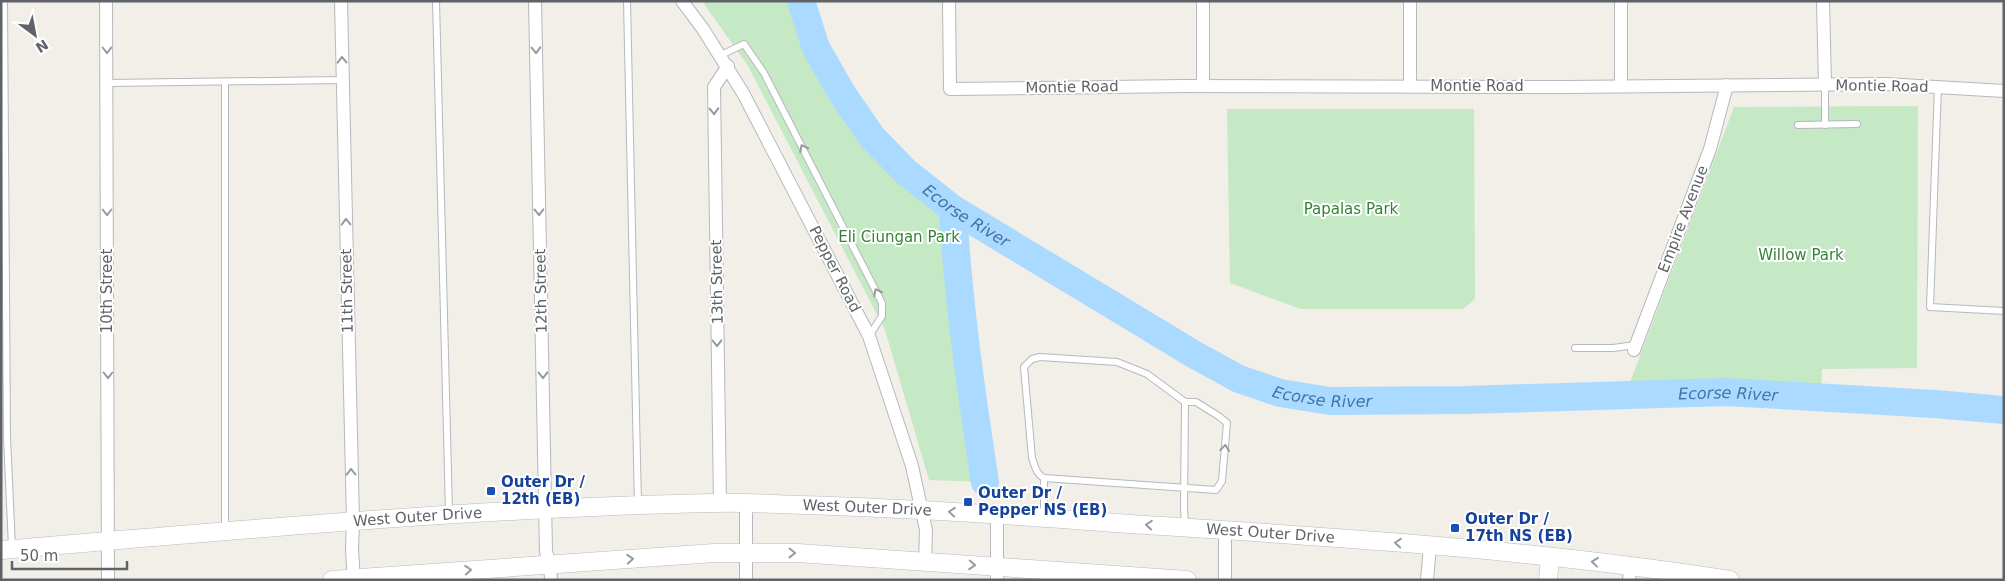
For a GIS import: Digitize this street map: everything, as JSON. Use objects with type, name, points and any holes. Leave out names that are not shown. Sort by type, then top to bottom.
[{"type":"main road","name":"West Outer Drive","points":[[7,550],[449,514],[546,508],[746,503],[922,510],[1184,527],[1430,546],[1550,557],[1630,573],[1730,580]]},
{"type":"main road","points":[[332,580],[550,572],[714,553],[798,553],[925,562],[997,573],[1187,580]]},
{"type":"main road","points":[[1548,580],[1550,557]]},
{"type":"street","name":"10th Street","points":[[106,1],[108,580]]},
{"type":"street","name":"11th Street","points":[[341,1],[354,579]]},
{"type":"street","name":"12th Street","points":[[535,1],[546,552],[550,572]]},
{"type":"street","name":"Pepper Road","points":[[682,1],[728,66],[869,336],[912,466],[926,530],[925,562]]},
{"type":"street","name":"Montie Road","points":[[949,1],[950,89],[1203,86],[1885,84],[2004,91]]},
{"type":"street","points":[[1203,1],[1203,86]]},
{"type":"street","points":[[1410,1],[1410,86]]},
{"type":"street","points":[[1621,1],[1621,86]]},
{"type":"street","points":[[1823,1],[1825,85]]},
{"type":"street","name":"13th Street","points":[[720,503],[714,87],[728,66]]},
{"type":"street","name":"Empire Avenue","points":[[1635,348],[1710,149],[1727,85]]},
{"type":"street","points":[[746,503],[746,580]]},
{"type":"street","points":[[997,515],[997,573]]},
{"type":"street","points":[[1224,580],[1225,530]]},
{"type":"street","points":[[1427,580],[1430,546]]},
{"type":"lane","points":[[4,1],[7,550]]},
{"type":"lane","points":[[436,1],[449,514]]},
{"type":"lane","points":[[627,1],[638,505]]},
{"type":"lane","points":[[721,55],[744,44],[764,73],[882,303],[882,316],[869,336]]},
{"type":"lane","points":[[107,84],[343,80]]},
{"type":"lane","points":[[225,532],[226,82]]},
{"type":"lane","points":[[1825,85],[1825,125]]},
{"type":"lane","points":[[1938,86],[1930,307],[2004,311]]},
{"type":"lane","points":[[1798,125],[1857,124]]},
{"type":"lane","points":[[1575,348],[1635,348]]},
{"type":"lane","points":[[1040,357],[1117,362],[1147,374],[1184,402],[1196,402],[1220,417],[1228,427],[1222,481],[1216,490],[1044,478],[1036,470],[1032,458],[1024,366],[1040,357]]},
{"type":"lane","points":[[1184,402],[1184,527]]},
{"type":"lane","points":[[1044,478],[1044,518]]},
{"type":"green space","name":"Eli Ciungan Park","points":[[702,1],[801,1],[816,48],[843,95],[872,137],[906,172],[953,209],[962,312],[985,482],[929,480],[885,330],[748,66]]},
{"type":"green space","name":"Willow Park","points":[[1918,106],[1917,368],[1822,369],[1821,394],[1626,393],[1734,107]]},
{"type":"green space","name":"Papalas Park","points":[[1227,109],[1474,109],[1475,299],[1463,309],[1301,309],[1230,283]]},
{"type":"waterway","name":"Ecorse River","points":[[801,1],[816,48],[843,95],[872,137],[906,172],[953,209],[1195,355],[1239,379],[1280,393],[1330,401],[1465,400],[1726,392],[1935,404],[2004,410]]},
{"type":"waterway","points":[[953,209],[966,346],[985,482]]},
{"type":"place","name":"Outer Dr / 12th (EB)","points":[[491,491]]},
{"type":"place","name":"Outer Dr / Pepper NS (EB)","points":[[968,502]]},
{"type":"place","name":"Outer Dr / 17th NS (EB)","points":[[1455,528]]}]
